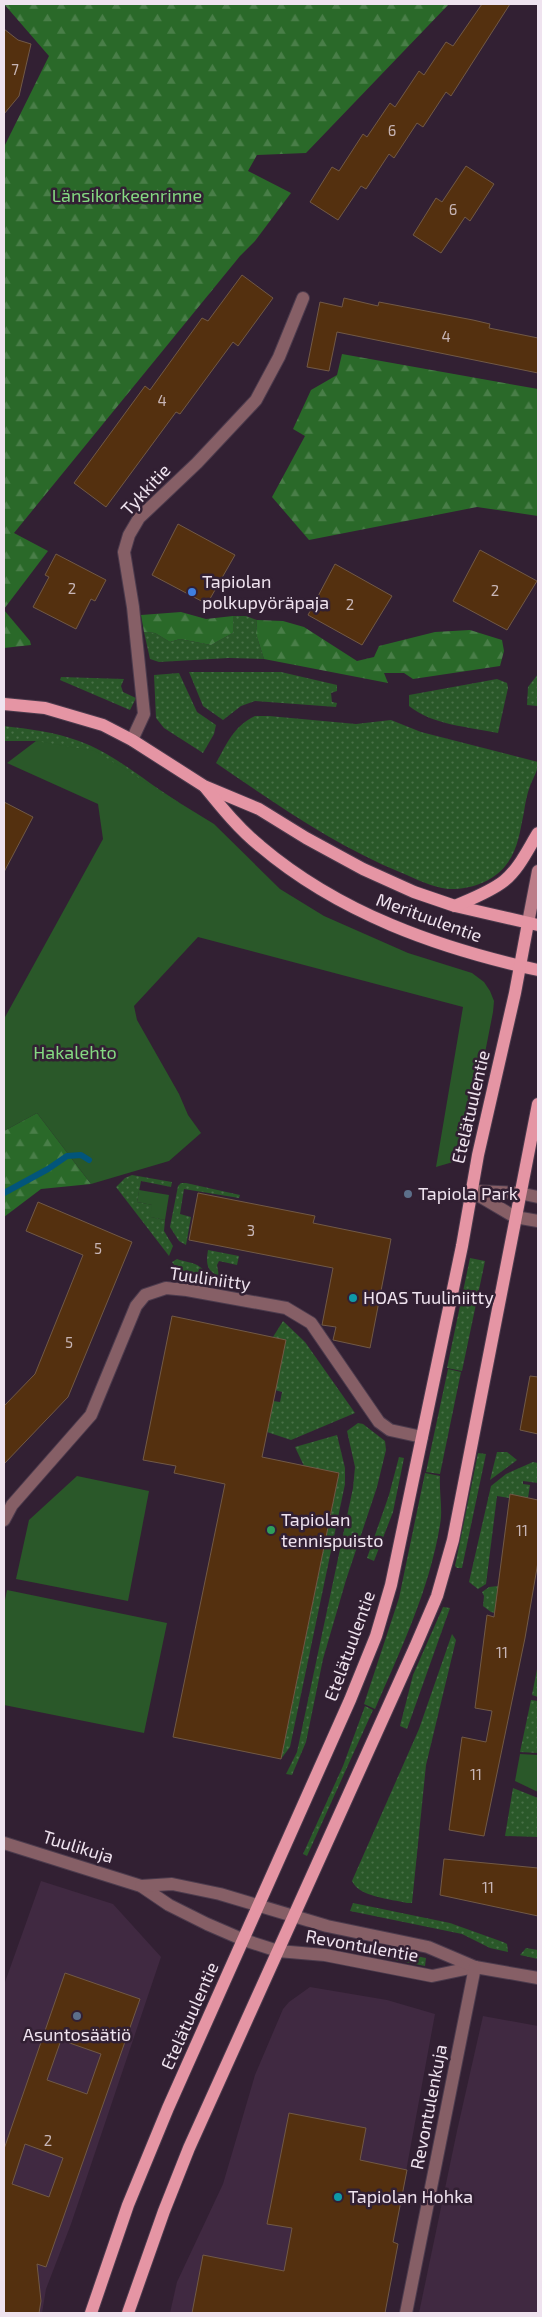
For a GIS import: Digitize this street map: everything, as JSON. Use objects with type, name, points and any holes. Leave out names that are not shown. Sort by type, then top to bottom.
[{"type":"main road","name":"Merituulentie","points":[[4,704],[44,708],[94,722],[132,740],[204,786],[259,809],[306,838],[363,869],[414,892],[455,906],[533,924]]},
{"type":"main road","name":"Merituulentie","points":[[204,786],[224,811],[259,846],[315,886],[376,920],[438,943],[538,970]]},
{"type":"main road","points":[[455,906],[482,894],[504,881],[515,869],[538,833]]},
{"type":"main road","points":[[533,924],[538,871]]},
{"type":"main road","name":"Etelätuulentie","points":[[91,2313],[128,2206],[146,2161],[350,1700],[376,1636],[391,1585],[471,1191],[520,966],[533,924]]},
{"type":"main road","points":[[128,2313],[164,2211],[189,2148],[295,1916],[437,1596],[453,1540],[538,1104]]},
{"type":"street","name":"Tykkitie","points":[[132,740],[144,714],[133,607],[124,552],[129,535],[139,518],[197,463],[256,400],[279,358],[302,298]]},
{"type":"street","points":[[471,1191],[520,1193],[538,1197]]},
{"type":"street","points":[[471,1191],[516,1217],[538,1221]]},
{"type":"street","name":"Tuuliniitty","points":[[4,1520],[12,1505],[91,1415],[136,1306],[145,1295],[166,1288],[286,1308],[300,1316],[310,1323],[379,1422],[390,1430],[422,1437]]},
{"type":"street","name":"Tuulikuja","points":[[4,1843],[142,1886],[169,1905],[244,1940]]},
{"type":"street","name":"Tuulikuja","points":[[142,1886],[172,1884],[260,1904]]},
{"type":"street","name":"Revontulentie","points":[[260,1904],[327,1926],[428,1947],[475,1967],[538,1978]]},
{"type":"street","name":"Revontulentie","points":[[244,1940],[278,1951],[325,1955],[432,1976],[475,1967]]},
{"type":"street","name":"Revontulenkuja","points":[[406,2313],[475,1967]]},
{"type":"shaded area","points":[[41,1881],[113,1904],[161,1957],[71,2224],[46,2289],[42,2313],[4,2313],[4,1985]]},
{"type":"shaded area","points":[[310,1987],[387,2000],[435,2014],[393,2242],[398,2244],[385,2313],[170,2313],[177,2282],[223,2184],[255,2075],[283,2009],[289,2002]]},
{"type":"shaded area","points":[[483,2016],[538,2026],[538,2313],[419,2313],[457,2131]]},
{"type":"green space","name":"Länsikorkeenrinne","points":[[4,4],[449,4],[306,153],[257,155],[248,171],[291,193],[255,241],[240,256],[14,533],[48,551],[4,609],[4,147],[49,56]]},
{"type":"green space","points":[[342,354],[538,389],[538,516],[477,507],[309,540],[272,497],[305,436],[293,429],[311,390],[337,375]]},
{"type":"green space","points":[[4,610],[30,641],[31,645],[4,648]]},
{"type":"green space","points":[[181,612],[206,619],[233,616],[233,633],[211,645],[180,639],[170,642],[155,633],[144,632],[141,615]]},
{"type":"green space","points":[[233,616],[246,616],[257,620],[256,634],[264,659],[229,658],[159,662],[150,659],[144,632],[155,633],[170,642],[180,639],[211,645],[233,633]]},
{"type":"green space","points":[[257,620],[283,621],[304,627],[357,661],[374,657],[379,646],[435,632],[470,630],[502,640],[504,651],[500,666],[413,679],[404,673],[384,673],[388,683],[264,659],[256,634]]},
{"type":"green space","points":[[189,672],[281,672],[337,685],[337,691],[331,693],[332,702],[337,703],[336,707],[255,701],[241,706],[223,720],[203,706]]},
{"type":"green space","points":[[179,673],[197,712],[216,725],[214,734],[203,753],[164,728],[156,718],[154,675]]},
{"type":"green space","points":[[538,674],[537,706],[527,705],[528,687]]},
{"type":"green space","points":[[61,677],[124,679],[121,686],[123,692],[136,698],[130,710],[60,680]]},
{"type":"green space","points":[[497,679],[507,683],[508,688],[498,733],[440,721],[409,706],[409,695]]},
{"type":"green space","points":[[255,716],[356,724],[391,720],[421,732],[538,762],[527,796],[518,840],[510,859],[501,871],[480,884],[448,889],[430,885],[402,873],[329,837],[216,763],[236,730]]},
{"type":"green space","points":[[4,726],[51,733],[79,741],[105,753],[180,803],[36,741],[4,741]]},
{"type":"green space","name":"Hakalehto","points":[[36,741],[95,751],[214,824],[280,889],[324,916],[408,953],[472,973],[484,982],[494,1001],[493,1012],[467,1145],[453,1162],[436,1167],[463,1007],[198,937],[134,1006],[137,1020],[179,1094],[188,1115],[201,1133],[169,1161],[91,1184],[37,1113],[4,1131],[4,1019],[103,839],[98,804],[7,763]]},
{"type":"green space","points":[[37,1113],[91,1184],[41,1189],[4,1217],[4,1131]]},
{"type":"green space","points":[[132,1175],[172,1182],[171,1187],[141,1181],[137,1202],[153,1205],[151,1217],[165,1220],[164,1231],[173,1246],[169,1256],[116,1187],[125,1178]]},
{"type":"green space","points":[[181,1183],[240,1195],[239,1198],[184,1189],[180,1214],[191,1217],[186,1245],[179,1241],[170,1227],[178,1186]]},
{"type":"green space","points":[[139,1190],[169,1195],[165,1220],[150,1217],[152,1205],[137,1202]]},
{"type":"green space","points":[[208,1250],[239,1256],[237,1265],[219,1261],[217,1265],[219,1276],[215,1274],[208,1266]]},
{"type":"green space","points":[[470,1258],[485,1261],[462,1371],[447,1368]]},
{"type":"green space","points":[[177,1259],[198,1265],[214,1281],[230,1282],[233,1286],[231,1288],[213,1285],[191,1279],[184,1275],[172,1262]]},
{"type":"green space","points":[[283,1321],[305,1342],[355,1413],[291,1440],[267,1432],[273,1401],[280,1402],[282,1392],[275,1390],[285,1340],[273,1337]]},
{"type":"green space","points":[[448,1369],[461,1372],[440,1474],[426,1472]]},
{"type":"green space","points":[[358,1423],[363,1424],[385,1441],[386,1450],[377,1487],[346,1580],[323,1659],[306,1742],[292,1775],[286,1774],[297,1752],[353,1488],[355,1467],[347,1431]]},
{"type":"green space","points":[[337,1435],[345,1468],[345,1484],[290,1747],[281,1759],[339,1473],[304,1466],[295,1447]]},
{"type":"green space","points":[[497,1452],[507,1452],[517,1460],[490,1480]]},
{"type":"green space","points":[[478,1453],[486,1454],[462,1568],[457,1568],[455,1566]]},
{"type":"green space","points":[[399,1457],[404,1458],[393,1512],[374,1561],[367,1558],[389,1495]]},
{"type":"green space","points":[[533,1462],[538,1463],[538,1483],[523,1481],[523,1484],[530,1485],[528,1498],[510,1494],[509,1498],[497,1496],[486,1584],[478,1589],[469,1582],[491,1486],[506,1474]]},
{"type":"green space","points":[[425,1473],[440,1476],[441,1519],[435,1549],[413,1619],[375,1709],[364,1704],[399,1598]]},
{"type":"green space","points":[[77,1476],[149,1491],[128,1601],[16,1579],[29,1520]]},
{"type":"green space","points":[[498,1586],[516,1590],[504,1615],[491,1612],[483,1606],[484,1596],[482,1592],[489,1587]]},
{"type":"green space","points":[[7,1590],[167,1623],[144,1733],[4,1705],[4,1605]]},
{"type":"green space","points":[[443,1607],[450,1608],[407,1729],[400,1726],[413,1675]]},
{"type":"green space","points":[[452,1634],[456,1640],[426,1765],[412,1903],[368,1894],[361,1891],[352,1881],[419,1729]]},
{"type":"green space","points":[[538,1664],[538,1697],[532,1695]]},
{"type":"green space","points":[[531,1700],[538,1701],[538,1753],[520,1752]]},
{"type":"green space","points":[[365,1706],[373,1710],[307,1856],[303,1854],[343,1766]]},
{"type":"green space","points":[[520,1754],[538,1755],[538,1792],[515,1781]]},
{"type":"green space","points":[[513,1788],[538,1798],[538,1837],[505,1836]]},
{"type":"green space","points":[[353,1903],[450,1923],[507,1944],[508,1952],[490,1948],[462,1934],[350,1911]]},
{"type":"green space","points":[[336,1940],[426,1958],[425,1966],[335,1948]]},
{"type":"green space","points":[[526,1948],[538,1950],[538,1959],[520,1955]]},
{"type":"building","points":[[482,4],[510,4],[451,96],[446,92],[423,127],[417,123],[394,158],[389,154],[366,189],[361,186],[338,220],[310,202],[332,167],[339,171],[363,134],[367,137],[390,103],[395,107],[419,71],[424,75],[446,42],[453,46]]},
{"type":"building","points":[[4,29],[18,40],[31,44],[19,96],[4,114]]},
{"type":"building","points":[[466,166],[494,184],[470,221],[465,217],[441,253],[413,235],[436,198],[442,202]]},
{"type":"building","points":[[242,275],[273,298],[238,346],[233,342],[180,414],[176,412],[106,507],[74,483],[145,386],[150,390],[202,318],[208,321]]},
{"type":"building","points":[[344,298],[378,306],[379,302],[473,320],[490,324],[489,328],[538,338],[538,373],[337,332],[329,371],[307,367],[320,302],[342,307]]},
{"type":"building","points":[[178,524],[235,555],[207,604],[152,575]]},
{"type":"building","points":[[480,550],[537,581],[507,630],[453,601]]},
{"type":"building","points":[[56,554],[106,580],[95,601],[91,599],[76,629],[33,607],[49,577],[45,575]]},
{"type":"building","points":[[335,564],[392,596],[362,645],[308,615]]},
{"type":"building","points":[[4,802],[33,817],[4,872]]},
{"type":"building","points":[[198,1193],[315,1216],[313,1223],[391,1239],[370,1348],[333,1340],[336,1327],[322,1325],[333,1268],[189,1240]]},
{"type":"building","points":[[38,1202],[132,1242],[68,1397],[4,1464],[4,1406],[35,1374],[83,1255],[26,1231]]},
{"type":"building","name":"Tapiolan tennispuisto","points":[[172,1316],[286,1340],[262,1457],[339,1473],[281,1759],[173,1737],[225,1484],[174,1473],[176,1466],[143,1460]]},
{"type":"building","points":[[530,1376],[538,1377],[538,1434],[520,1430]]},
{"type":"building","points":[[510,1494],[538,1500],[538,1562],[525,1638],[484,1836],[449,1830],[462,1737],[486,1742],[492,1711],[475,1708],[487,1615],[494,1617]]},
{"type":"building","points":[[444,1859],[538,1868],[538,1916],[440,1895]]},
{"type":"building","points":[[65,1973],[140,1999],[46,2267],[37,2264],[41,2301],[39,2313],[4,2313],[4,2149]],"holes":[[[61,2040],[101,2054],[87,2094],[47,2080]],[[25,2144],[63,2158],[49,2197],[12,2184]]]},
{"type":"building","name":"Tapiolan Hohka","points":[[289,2113],[366,2128],[360,2160],[407,2170],[393,2242],[398,2244],[385,2313],[192,2313],[203,2255],[284,2271],[292,2228],[267,2224]]},
{"type":"waterway","points":[[4,1193],[48,1169],[67,1156],[81,1155],[89,1160]]},
{"type":"place","name":"Tapiolan polkupyöräpaja","points":[[192,592]]},
{"type":"place","name":"Tapiola Park","points":[[408,1194]]},
{"type":"place","name":"HOAS Tuuliniitty","points":[[353,1298]]},
{"type":"place","name":"Tapiolan tennispuisto","points":[[271,1530]]},
{"type":"place","name":"Asuntosäätiö","points":[[77,2016]]},
{"type":"place","name":"Tapiolan Hohka","points":[[338,2197]]}]
